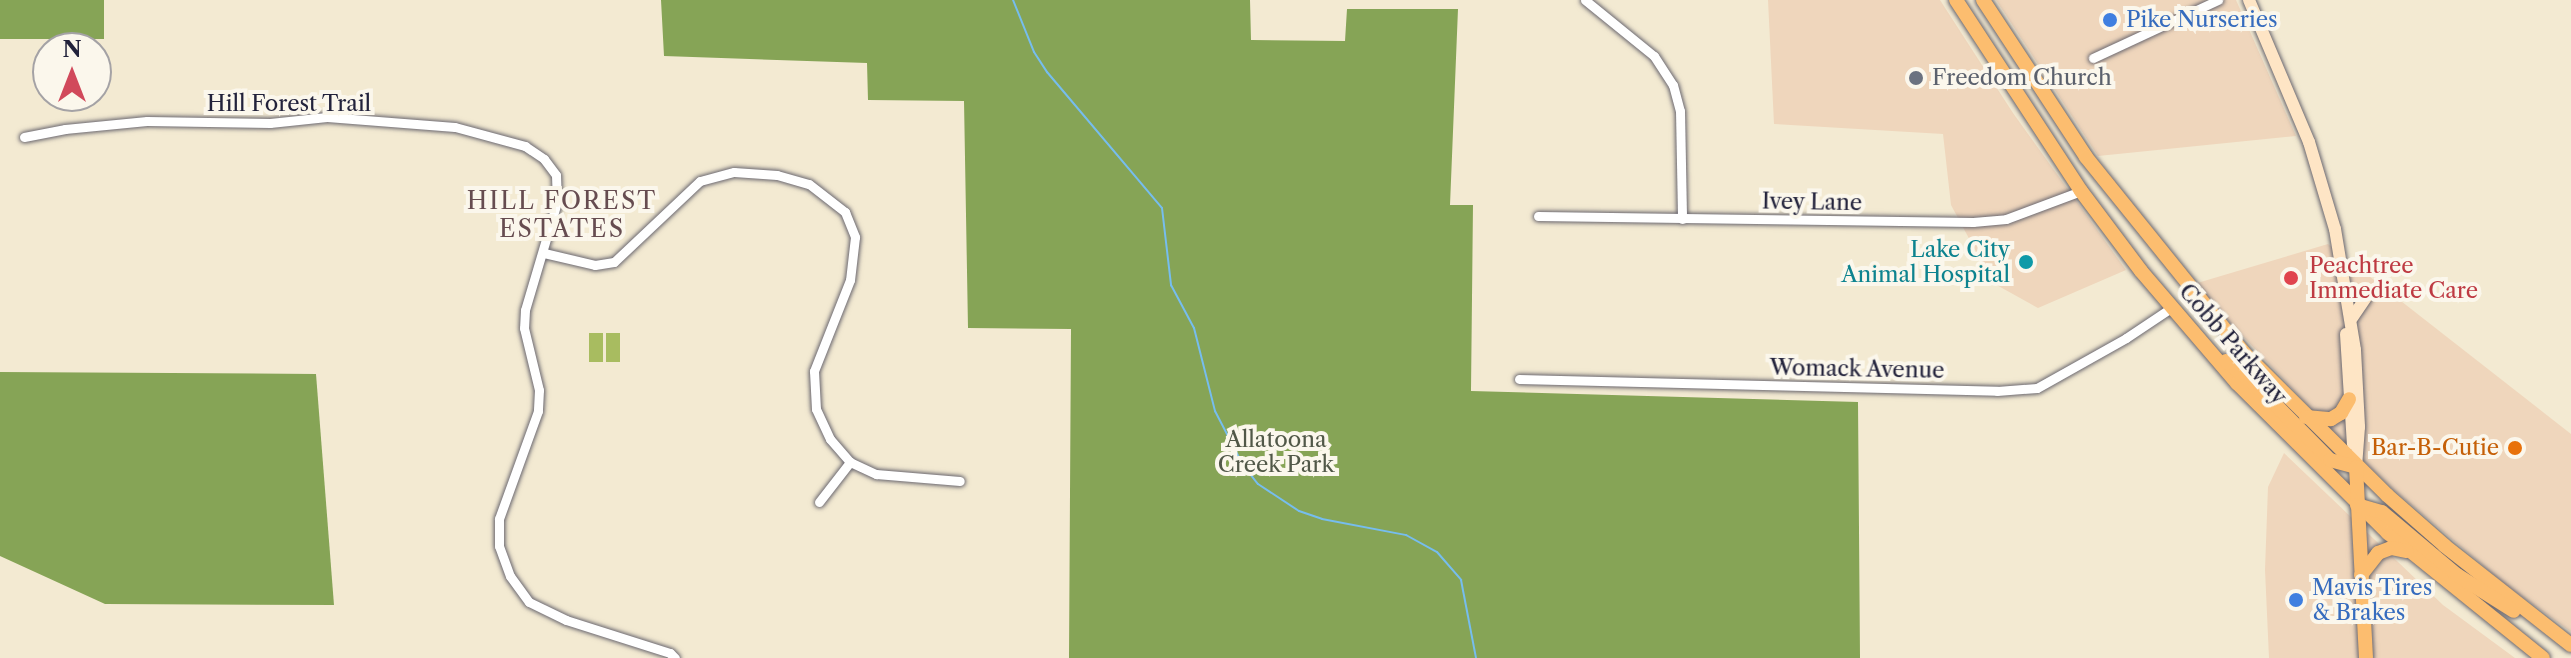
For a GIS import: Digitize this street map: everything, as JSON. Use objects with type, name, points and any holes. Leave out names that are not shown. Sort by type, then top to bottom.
[{"type":"main road","name":"Cobb Parkway","points":[[1956,0],[2081,191],[2171,308],[2271,420],[2357,506],[2409,552],[2543,658]]},
{"type":"main road","name":"Cobb Parkway","points":[[1983,0],[2060,120],[2130,215],[2223,329],[2356,467],[2445,546],[2571,645]]},
{"type":"main road","points":[[2205,346],[2263,392],[2330,460],[2356,467],[2366,658]]},
{"type":"main road","points":[[2306,417],[2331,419],[2341,413],[2349,399]]},
{"type":"main road","points":[[2357,506],[2382,512],[2467,582],[2548,628]]},
{"type":"main road","points":[[2361,576],[2369,561],[2383,550],[2409,552]]},
{"type":"street","points":[[1585,0],[1654,56],[1673,85],[1680,111],[1682,219]]},
{"type":"street","points":[[2093,58],[2218,0]]},
{"type":"street","points":[[2249,0],[2322,178],[2335,229],[2352,318],[2359,427],[2356,467]]},
{"type":"street","name":"Hill Forest Trail","points":[[24,137],[65,129],[147,121],[270,123],[327,117],[480,132],[525,146],[544,159],[556,175],[557,202],[525,310],[524,328],[539,390],[538,411],[499,519],[499,546],[510,576],[529,602],[566,620],[670,653],[675,658]]},
{"type":"street","points":[[544,253],[595,265],[614,262],[700,181],[734,172],[777,175],[809,184],[845,212],[855,237],[850,280],[814,371],[816,409],[830,439],[850,462],[876,474],[960,481]]},
{"type":"street","name":"Ivey Lane","points":[[1538,216],[1994,221],[2081,191]]},
{"type":"street","points":[[2352,318],[2366,297]]},
{"type":"street","points":[[2347,298],[2349,399],[2356,467]]},
{"type":"street","name":"Womack Avenue","points":[[1519,379],[1997,391],[2037,388],[2126,338],[2171,308]]},
{"type":"street","points":[[819,502],[850,462]]},
{"type":"shaded area","points":[[1768,0],[1940,0],[2013,113],[2126,270],[2038,308],[1993,283],[1951,205],[1943,134],[1774,124]]},
{"type":"shaded area","points":[[1996,0],[2236,0],[2296,136],[2098,156]]},
{"type":"shaded area","points":[[2328,244],[2571,434],[2571,632],[2506,585],[2396,492],[2314,412],[2194,284]]},
{"type":"shaded area","points":[[2284,453],[2443,605],[2515,658],[2269,658],[2265,570],[2268,487]]},
{"type":"green space","points":[[0,0],[104,0],[104,32],[32,32],[32,39],[0,39]]},
{"type":"green space","name":"Allatoona Creek Park","points":[[661,0],[1250,0],[1251,40],[1345,41],[1347,9],[1458,9],[1450,205],[1473,205],[1471,391],[1858,402],[1860,658],[1069,658],[1071,329],[968,328],[964,101],[868,100],[867,63],[664,56]]},
{"type":"green space","points":[[589,333],[603,333],[603,362],[589,362]]},
{"type":"green space","points":[[606,333],[620,333],[620,362],[606,362]]},
{"type":"green space","points":[[0,372],[316,374],[334,605],[105,604],[0,556]]},
{"type":"waterway","points":[[1013,0],[1034,52],[1047,72],[1162,208],[1171,285],[1194,328],[1215,411],[1243,465],[1258,484],[1299,511],[1322,519],[1406,535],[1437,552],[1461,580],[1476,658]]},
{"type":"place","name":"Pike Nurseries","points":[[2110,20]]},
{"type":"place","name":"Freedom Church","points":[[1916,78]]},
{"type":"place","name":"Lake City Animal Hospital","points":[[2026,262]]},
{"type":"place","name":"Peachtree Immediate Care","points":[[2291,278]]},
{"type":"place","name":"Bar-B-Cutie","points":[[2515,448]]},
{"type":"place","name":"Mavis Tires & Brakes","points":[[2296,600]]},
{"type":"district","name":"HILL FOREST ESTATES","points":[[562,215]]}]
